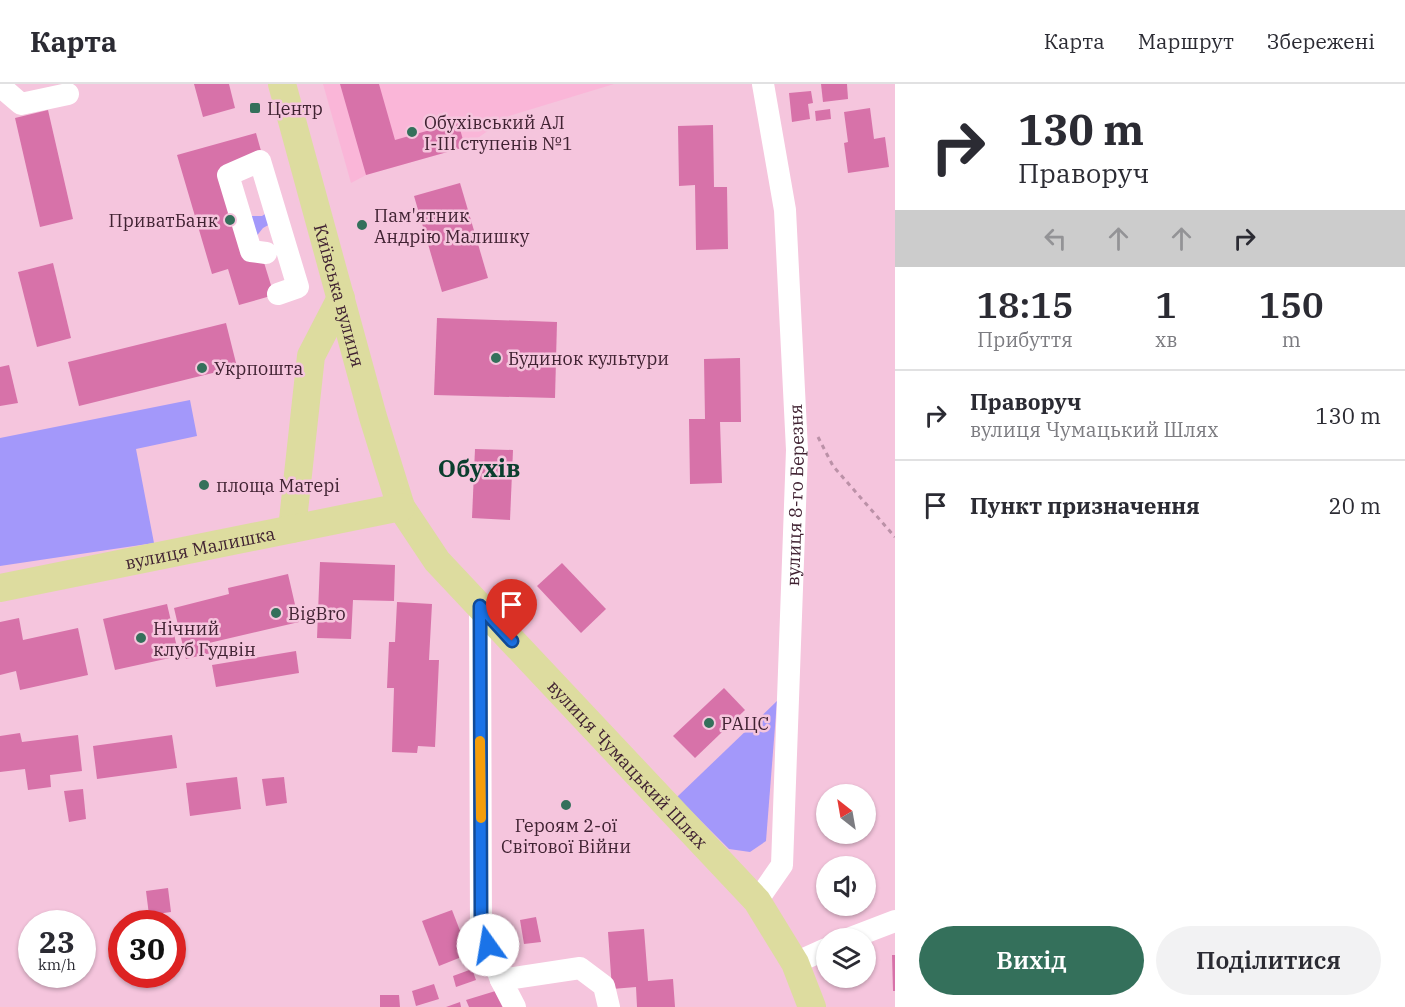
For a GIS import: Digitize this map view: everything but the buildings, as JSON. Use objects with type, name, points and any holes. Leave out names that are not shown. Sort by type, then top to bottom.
[{"type":"main road","name":"Київська вулиця","points":[[282,84],[401,507]]},
{"type":"main road","points":[[292,529],[311,356],[341,298]]},
{"type":"main road","name":"вулиця Чумацький Шлях","points":[[401,507],[437,561],[757,901],[795,963],[812,1007]]},
{"type":"main road","name":"вулиця Малишка","points":[[0,588],[401,507]]},
{"type":"street","name":"вулиця 8-го Березня","points":[[757,901],[782,865],[797,450],[785,210],[763,84]]},
{"type":"street","points":[[0,86],[21,104],[68,94]]},
{"type":"street","points":[[266,253],[251,251],[228,175],[260,161],[298,287],[278,294]]},
{"type":"street","points":[[480,606],[481,928],[501,980],[515,1007]]},
{"type":"street","points":[[876,928],[895,921]]},
{"type":"street","points":[[795,963],[816,954]]},
{"type":"street","points":[[501,980],[580,968],[604,986],[609,1007]]},
{"type":"path","points":[[816,435],[833,466],[895,537]]},
{"type":"shaded area","name":"Обухівський АЛ І-ІІІ ступенів №1","points":[[323,84],[614,84],[509,116],[465,147],[366,175],[351,183]]},
{"type":"shaded area","points":[[268,212],[272,223],[263,228],[255,238],[250,216],[262,216]]},
{"type":"shaded area","points":[[190,400],[197,436],[136,449],[154,543],[0,566],[0,438]]},
{"type":"shaded area","points":[[777,701],[766,841],[750,852],[729,849],[677,797]]},
{"type":"slow traffic","points":[[480,741],[481,818]]},
{"type":"place","name":"Центр","points":[[255,108]]},
{"type":"place","name":"Обухівський АЛ І-ІІІ ступенів №1","points":[[412,132]]},
{"type":"place","name":"ПриватБанк","points":[[230,220]]},
{"type":"place","name":"Пам'ятник Андрію Малишку","points":[[362,225]]},
{"type":"place","name":"Будинок культури","points":[[496,358]]},
{"type":"place","name":"Укрпошта","points":[[202,368]]},
{"type":"place","name":"площа Матері","points":[[204,485]]},
{"type":"place","name":"BigBro","points":[[276,613]]},
{"type":"place","name":"Нічний клуб Гудвін","points":[[141,638]]},
{"type":"place","name":"РАЦС","points":[[709,723]]},
{"type":"place","name":"Героям 2-ої Світової Війни","points":[[566,805]]},
{"type":"district","name":"Обухів","points":[[479,468]]},
{"type":"route","points":[[488,945],[481,928],[480,606],[512,641]]}]
